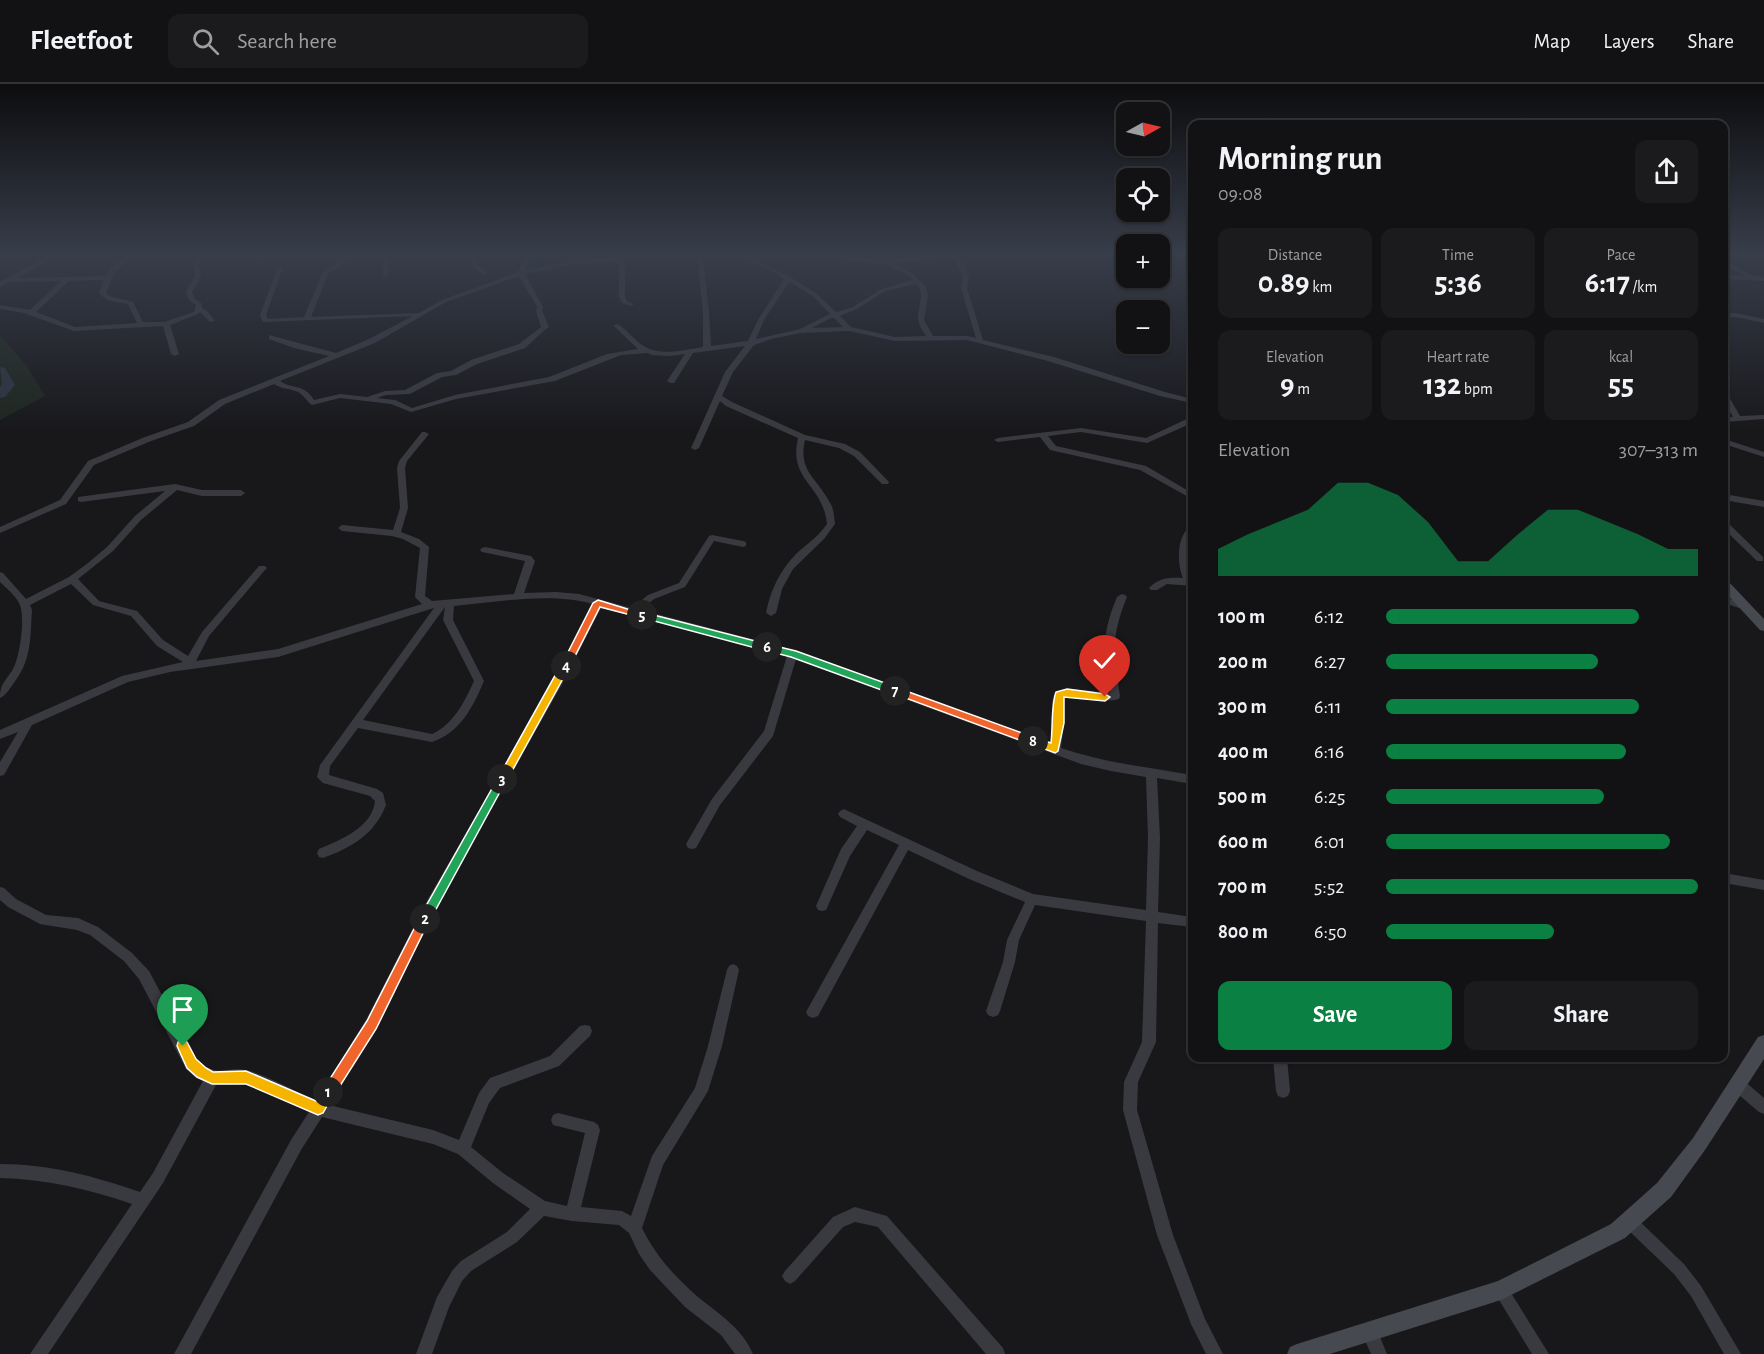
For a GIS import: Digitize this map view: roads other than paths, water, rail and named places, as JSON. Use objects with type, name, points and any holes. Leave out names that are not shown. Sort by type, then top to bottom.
[{"type":"street","points":[[27,312],[74,329],[165,324],[197,312]]},
{"type":"street","points":[[135,312],[145,325]]},
{"type":"street","points":[[205,312],[212,321]]},
{"type":"street","points":[[265,312],[263,319],[268,321],[419,314]]},
{"type":"street","points":[[307,319],[310,312]]},
{"type":"street","points":[[0,530],[59,504],[80,481],[92,463],[148,439],[191,424],[222,402],[398,328],[423,312]]},
{"type":"street","points":[[368,399],[385,393],[408,392],[418,385],[427,384],[440,375],[453,373],[474,362],[522,346],[537,336],[546,324],[540,312]]},
{"type":"street","points":[[706,312],[707,349]]},
{"type":"street","points":[[695,448],[729,372],[751,343],[766,312]]},
{"type":"street","points":[[833,312],[849,329]]},
{"type":"street","points":[[800,332],[843,312]]},
{"type":"street","points":[[922,312],[921,320],[931,339]]},
{"type":"street","points":[[971,312],[980,341]]},
{"type":"street","points":[[1728,316],[1736,315],[1764,321]]},
{"type":"street","points":[[165,324],[168,327],[175,354]]},
{"type":"street","points":[[617,326],[648,351]]},
{"type":"street","points":[[275,381],[280,385],[298,387],[306,391],[312,403],[340,396],[392,402],[411,410],[458,397],[553,379],[611,354],[648,351],[670,354],[690,352],[751,343],[769,337],[800,332],[849,329],[896,339],[953,337],[980,341],[1051,359],[1188,400]]},
{"type":"street","points":[[272,337],[335,356]]},
{"type":"street","points":[[671,381],[690,352]]},
{"type":"street","points":[[719,396],[729,404],[802,437],[842,446],[857,454],[885,482]]},
{"type":"street","points":[[1728,402],[1737,418]]},
{"type":"street","points":[[1728,419],[1764,417]]},
{"type":"street","points":[[998,440],[1081,430],[1148,441],[1188,422]]},
{"type":"street","points":[[396,534],[404,508],[400,468],[408,454],[425,434]]},
{"type":"street","points":[[1042,434],[1053,448],[1143,468],[1188,494]]},
{"type":"street","points":[[771,613],[776,592],[789,567],[822,537],[831,524],[830,506],[804,474],[800,464],[797,450],[802,437]]},
{"type":"street","points":[[1728,442],[1764,455]]},
{"type":"street","points":[[81,499],[175,487],[202,493],[242,493]]},
{"type":"street","points":[[26,603],[72,579],[110,549],[138,518],[175,487]]},
{"type":"street","points":[[1728,498],[1764,504]]},
{"type":"street","points":[[342,528],[396,534],[425,547],[420,597],[440,605],[479,681],[454,721],[442,735],[432,738],[356,723]]},
{"type":"street","points":[[1728,528],[1760,559]]},
{"type":"street","points":[[633,612],[651,597],[682,585],[711,538],[743,544]]},
{"type":"street","points":[[1188,538],[1181,555],[1181,562],[1188,576]]},
{"type":"street","points":[[485,550],[528,558],[530,561],[518,597]]},
{"type":"street","points":[[192,663],[205,634],[262,568]]},
{"type":"street","points":[[0,575],[26,603],[25,656],[17,673],[0,694]]},
{"type":"street","points":[[72,579],[96,603],[134,613],[160,643],[192,663]]},
{"type":"street","points":[[1154,588],[1166,580],[1188,582]]},
{"type":"street","points":[[1728,588],[1764,627]]},
{"type":"street","points":[[0,735],[144,673],[192,663],[279,653],[382,618],[440,605],[556,595],[579,597],[793,654],[1085,761],[1188,778]]},
{"type":"street","points":[[1055,749],[1059,723],[1057,702],[1060,694],[1115,696],[1108,660],[1109,635],[1113,616],[1122,597]]},
{"type":"street","points":[[1728,601],[1745,607]]},
{"type":"street","points":[[182,1354],[296,1145],[371,1025],[432,903],[557,683],[598,603]]},
{"type":"street","points":[[323,853],[361,835],[380,806],[379,795],[373,792],[327,780],[323,777],[325,765],[440,605]]},
{"type":"street","points":[[693,844],[716,802],[769,733],[793,654]]},
{"type":"street","points":[[0,772],[28,723]]},
{"type":"street","points":[[1151,773],[1154,838],[1149,1042],[1131,1082],[1130,1110],[1165,1236],[1196,1315],[1215,1354]]},
{"type":"street","points":[[844,814],[1032,899],[1188,921]]},
{"type":"street","points":[[822,906],[845,853],[865,824]]},
{"type":"street","points":[[813,1011],[906,843]]},
{"type":"street","points":[[1728,879],[1764,885]]},
{"type":"street","points":[[0,892],[12,903],[44,920],[78,924],[94,931],[128,957],[144,975],[191,1064],[201,1073],[212,1078],[246,1077],[318,1108],[433,1137],[463,1149],[498,1178],[542,1208],[572,1214],[612,1215],[622,1218],[634,1228],[655,1265],[691,1301],[727,1329],[745,1354]]},
{"type":"street","points":[[993,1011],[1009,962],[1013,940],[1032,899]]},
{"type":"street","points":[[634,1228],[657,1161],[701,1091],[715,1046],[733,970]]},
{"type":"street","points":[[463,1149],[484,1098],[495,1083],[554,1061],[585,1031]]},
{"type":"street","points":[[1297,1354],[1501,1290],[1618,1231],[1664,1190],[1699,1144],[1764,1043]]},
{"type":"street","points":[[1280,1062],[1283,1091]]},
{"type":"street","points":[[38,1354],[158,1178],[212,1078]]},
{"type":"street","points":[[1737,1084],[1764,1107]]},
{"type":"street","points":[[558,1120],[593,1130],[572,1214]]},
{"type":"street","points":[[0,1171],[32,1170],[77,1178],[143,1200]]},
{"type":"street","points":[[424,1354],[443,1303],[457,1276],[466,1266],[512,1237],[542,1208]]},
{"type":"street","points":[[790,1276],[838,1222],[855,1214],[882,1221],[997,1354]]},
{"type":"street","points":[[1629,1221],[1679,1269],[1696,1291],[1733,1354]]},
{"type":"street","points":[[1501,1290],[1541,1354]]},
{"type":"street","points":[[1369,1331],[1379,1354]]},
{"type":"waterway","points":[[0,371],[9,385],[0,394]]}]
